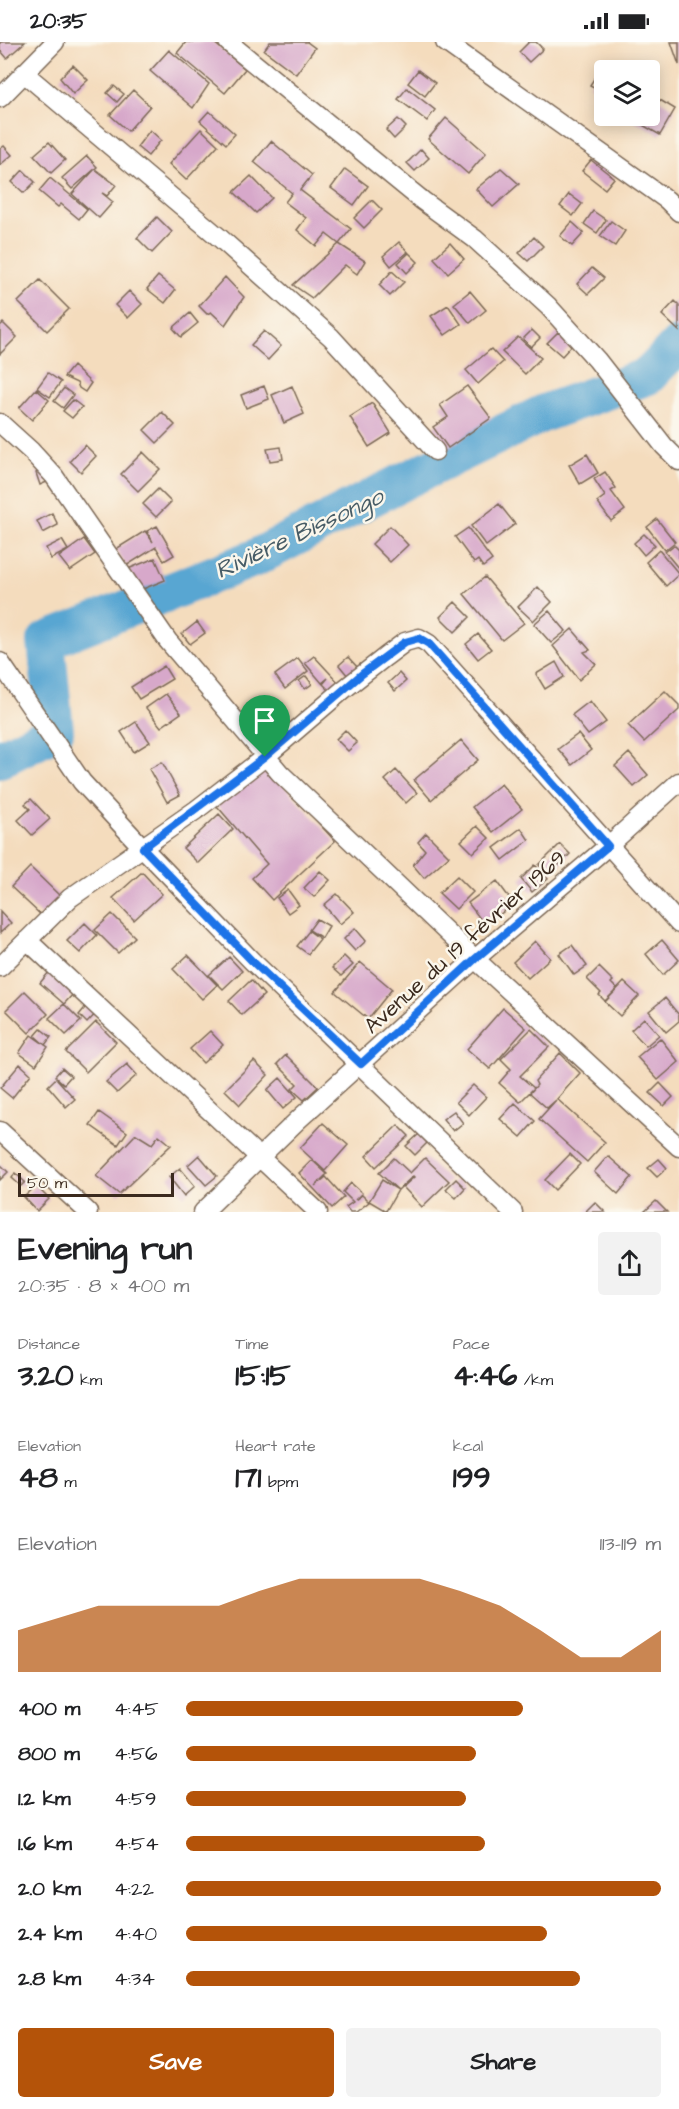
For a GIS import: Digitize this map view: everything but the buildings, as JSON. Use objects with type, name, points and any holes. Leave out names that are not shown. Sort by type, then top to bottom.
[{"type":"street","points":[[0,98],[56,42]]},
{"type":"street","points":[[228,42],[423,201],[475,239],[548,306],[597,360],[664,446],[679,461]]},
{"type":"street","points":[[445,42],[667,200],[679,212]]},
{"type":"street","points":[[24,72],[221,239],[331,337],[435,451]]},
{"type":"street","points":[[0,423],[54,476],[168,641],[265,757],[475,959],[679,1148]]},
{"type":"street","points":[[0,967],[70,898],[143,848],[265,757],[362,674],[405,642],[419,638],[429,644],[679,924]]},
{"type":"street","points":[[0,662],[82,782],[143,848],[252,961],[513,1212]]},
{"type":"street","name":"Avenue du 19 février 1969","points":[[203,1212],[260,1156],[475,959],[608,846],[679,782]]},
{"type":"street","points":[[27,940],[318,1212]]},
{"type":"street","points":[[0,1131],[88,1212]]},
{"type":"waterway","name":"Rivière Bissongo","points":[[0,759],[55,731],[46,641],[255,558],[402,482],[544,413],[648,376],[679,344]]},
{"type":"route","points":[[419,638],[429,644],[608,846],[475,959],[361,1064],[252,961],[143,848],[265,757],[362,674],[405,642],[419,638]]}]
